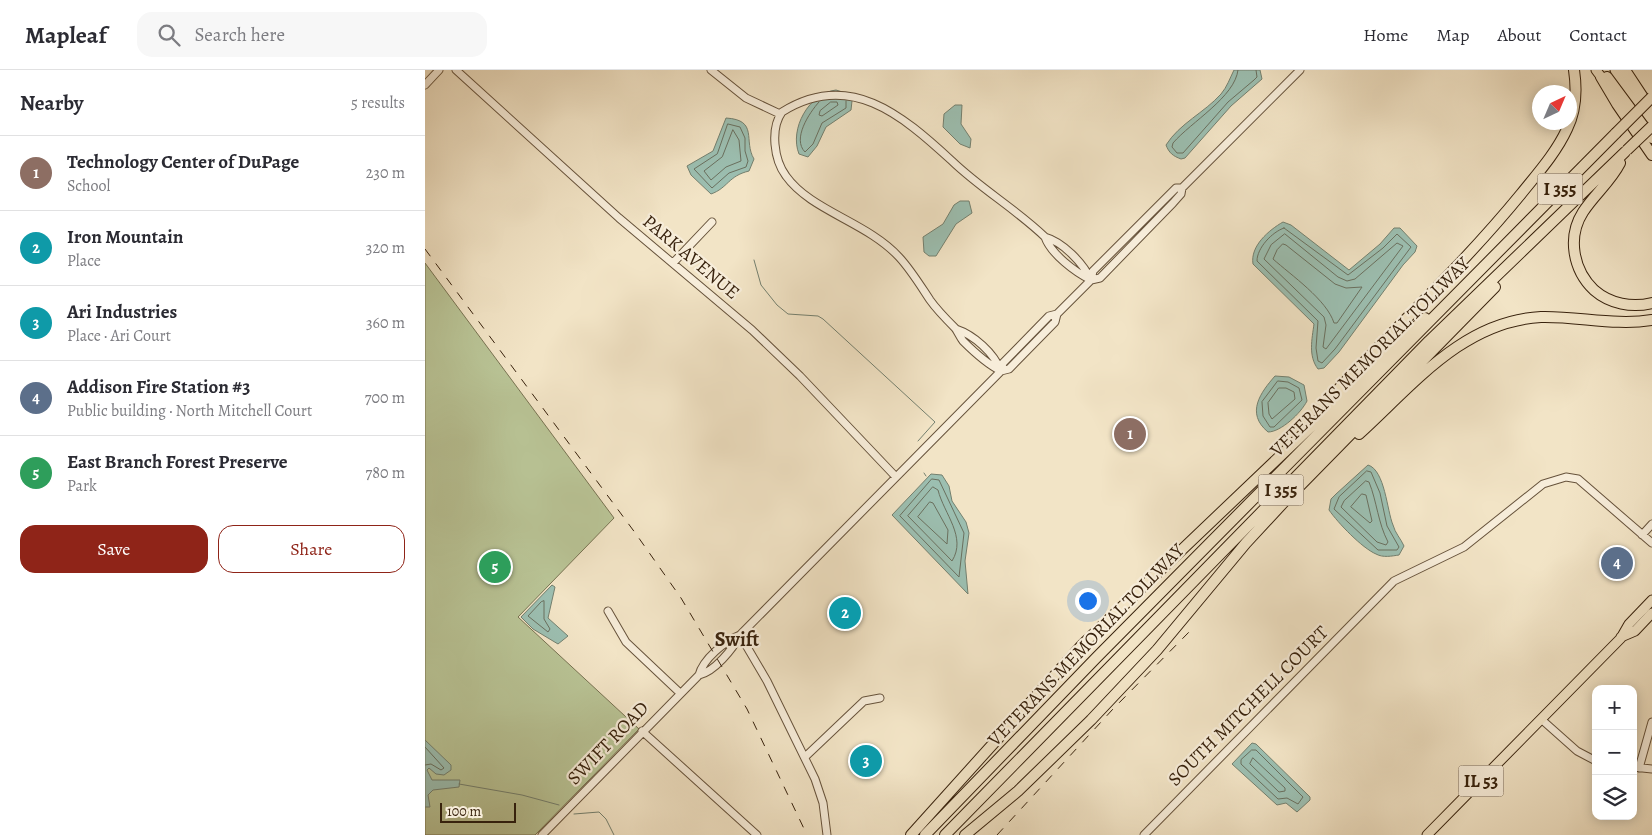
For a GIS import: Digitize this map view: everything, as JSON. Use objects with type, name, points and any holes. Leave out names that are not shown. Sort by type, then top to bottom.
[{"type":"highway","points":[[1274,460],[1336,392],[1472,252],[1547,161],[1562,139],[1571,119],[1576,95],[1574,70]]},
{"type":"highway","points":[[1625,70],[1652,111]]},
{"type":"highway","points":[[1600,72],[1652,140]]},
{"type":"highway","points":[[1600,72],[1617,104],[1652,155]]},
{"type":"highway","points":[[1626,123],[1631,111],[1652,88]]},
{"type":"highway","name":"VETERANS MEMORIAL TOLLWAY","points":[[925,835],[1097,656],[1652,98]]},
{"type":"highway","name":"I 355","points":[[1626,151],[1652,126]]},
{"type":"highway","points":[[1626,151],[1616,170],[1580,218],[1574,236],[1575,255],[1584,278],[1603,296],[1623,304],[1652,303]]},
{"type":"highway","name":"VETERANS MEMORIAL TOLLWAY","points":[[945,835],[1422,348],[1626,151]]},
{"type":"highway","points":[[965,835],[1025,785],[1121,690],[1284,502],[1592,185]]},
{"type":"highway","points":[[911,835],[1083,644],[1386,353],[1505,245]]},
{"type":"highway","points":[[1284,502],[1434,365],[1454,348],[1478,334],[1505,323],[1540,318],[1625,322],[1652,320]]},
{"type":"main road","points":[[1615,70],[1652,120]]},
{"type":"main road","name":"IL 53","points":[[1427,835],[1621,638],[1629,624],[1652,600]]},
{"type":"main road","name":"IL 53","points":[[1621,638],[1635,631],[1652,614]]},
{"type":"street","points":[[425,85],[439,70]]},
{"type":"street","name":"PARK AVENUE","points":[[456,70],[612,212],[750,329],[796,372],[896,477]]},
{"type":"street","points":[[711,70],[740,94],[780,114]]},
{"type":"street","name":"SWIFT ROAD","points":[[542,835],[699,675],[701,668],[729,639],[740,635],[1001,371],[1003,363],[1036,329],[1049,316],[1057,314],[1091,280],[1099,278],[1181,194],[1182,188],[1301,70]]},
{"type":"street","points":[[797,94],[780,114],[775,134],[776,154],[780,167],[789,180],[815,201],[866,230],[892,250],[909,269],[940,312],[956,329],[961,339],[991,366],[1001,371]]},
{"type":"street","points":[[904,111],[952,162],[1045,237],[1054,240],[1086,269],[1091,280]]},
{"type":"street","points":[[673,263],[712,222]]},
{"type":"street","name":"SOUTH MITCHELL COURT","points":[[1144,835],[1375,600],[1400,577],[1464,547],[1539,486],[1553,479],[1573,477],[1584,482],[1651,541]]},
{"type":"street","points":[[1642,534],[1652,524]]},
{"type":"street","points":[[608,611],[626,642],[680,693]]},
{"type":"street","points":[[740,635],[767,681],[805,757],[820,793],[827,835]]},
{"type":"street","points":[[805,757],[864,701],[880,698]]},
{"type":"street","points":[[1541,719],[1577,751],[1592,759]]},
{"type":"street","points":[[1637,765],[1652,722]]},
{"type":"street","points":[[642,731],[757,835]]},
{"type":"street","points":[[1637,768],[1652,769]]},
{"type":"shaded area","points":[[425,263],[614,518],[518,617],[639,729],[535,835],[425,835]]},
{"type":"water","points":[[1234,70],[1260,70],[1262,79],[1231,106],[1185,158],[1181,159],[1174,155],[1168,150],[1166,145],[1178,130],[1221,94]]},
{"type":"water","points":[[836,90],[849,94],[852,101],[851,110],[826,127],[817,146],[808,157],[799,154],[797,134],[804,114],[817,98]]},
{"type":"water","points":[[955,105],[962,105],[961,124],[971,139],[970,148],[960,144],[943,127],[944,114]]},
{"type":"water","points":[[726,118],[743,123],[746,127],[754,159],[749,171],[732,179],[721,189],[711,194],[691,175],[687,166],[713,151]]},
{"type":"water","points":[[960,201],[969,201],[972,213],[956,224],[936,256],[929,256],[924,252],[923,237],[943,224],[954,205]]},
{"type":"water","points":[[1283,222],[1291,225],[1349,270],[1380,244],[1394,228],[1400,228],[1417,246],[1415,252],[1403,265],[1339,352],[1324,368],[1318,369],[1313,359],[1311,347],[1314,324],[1253,264],[1254,251],[1257,245],[1272,229]]},
{"type":"water","points":[[1275,376],[1289,377],[1304,385],[1307,401],[1290,421],[1279,429],[1268,432],[1261,425],[1256,410],[1261,396]]},
{"type":"water","points":[[1368,465],[1374,468],[1382,482],[1394,528],[1404,546],[1399,555],[1382,556],[1370,551],[1338,522],[1329,510],[1331,499]]},
{"type":"water","points":[[931,474],[942,475],[949,486],[952,501],[966,522],[969,533],[965,561],[968,594],[892,515]]},
{"type":"water","points":[[552,585],[555,587],[548,618],[568,636],[558,644],[533,629],[521,617]]},
{"type":"water","points":[[425,740],[451,765],[451,770],[444,775],[436,774],[429,768],[427,770],[432,780],[460,780],[459,787],[433,790],[428,795],[430,807],[425,807]]},
{"type":"water","points":[[1252,743],[1256,744],[1310,797],[1310,800],[1297,812],[1286,803],[1277,805],[1232,764]]},
{"type":"waterway","points":[[754,260],[761,285],[777,305],[788,314],[818,316],[823,319],[935,422],[918,441]]},
{"type":"waterway","points":[[459,784],[522,795],[559,805]]},
{"type":"waterway","points":[[574,814],[599,812],[606,819],[614,835]]},
{"type":"railway","points":[[425,249],[636,534],[681,598],[747,709],[807,835]]},
{"type":"railway","points":[[997,835],[1113,709],[1194,627]]},
{"type":"place","name":"Technology Center of DuPage","points":[[1130,434]]},
{"type":"place","name":"Addison Fire Station #3","points":[[1617,563]]},
{"type":"place","name":"East Branch Forest Preserve","points":[[495,567]]},
{"type":"place","name":"Iron Mountain","points":[[845,613]]},
{"type":"place","name":"Ari Industries","points":[[866,761]]},
{"type":"district","name":"Swift","points":[[737,639]]}]
